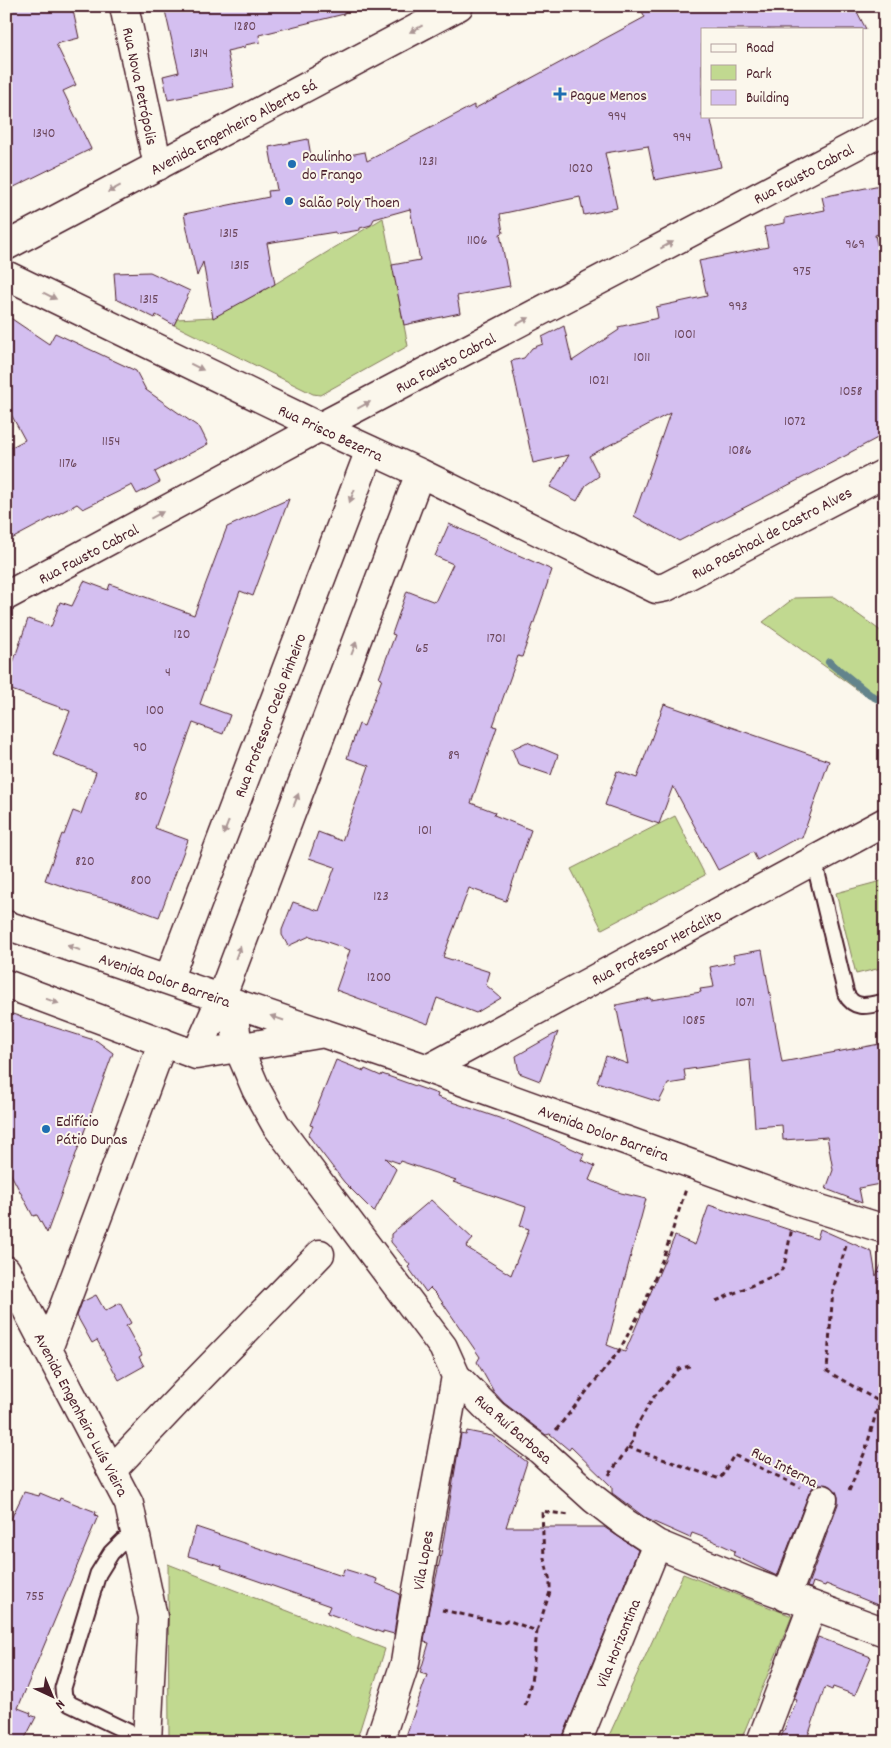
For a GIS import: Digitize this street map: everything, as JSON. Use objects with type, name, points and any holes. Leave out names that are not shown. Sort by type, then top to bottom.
[{"type":"street","name":"Rua Nova Petrópolis","points":[[124,6],[158,166]]},
{"type":"street","name":"Avenida Engenheiro Alberto Sá","points":[[6,246],[459,6]]},
{"type":"street","name":"Rua Fausto Cabral","points":[[6,596],[320,427],[885,130]]},
{"type":"street","name":"Rua Prisco Bezerra","points":[[6,275],[320,427],[420,473],[656,589]]},
{"type":"street","name":"Rua Professor Ocelo Pinheiro","points":[[168,980],[370,450]]},
{"type":"street","points":[[6,984],[196,1055],[226,1000],[420,473]]},
{"type":"street","name":"Rua Paschoal de Castro Alves","points":[[656,589],[666,587],[885,473]]},
{"type":"street","name":"Rua Professor Heráclito","points":[[428,1069],[885,822]]},
{"type":"street","name":"Avenida Dolor Barreira","points":[[6,925],[428,1069],[797,1202],[885,1229]]},
{"type":"street","name":"Rua Ruí Barbosa","points":[[226,1000],[238,1048],[256,1089],[276,1125],[443,1347],[456,1376],[494,1415],[540,1450],[594,1499],[625,1523],[657,1544],[786,1597],[885,1632]]},
{"type":"street","name":"Avenida Dolor Barreira","points":[[196,1055],[323,1034]]},
{"type":"street","points":[[48,1349],[163,1042]]},
{"type":"street","points":[[112,1470],[320,1254]]},
{"type":"street","name":"Avenida Engenheiro Luís Vieira","points":[[6,1270],[129,1504],[153,1617],[147,1741]]},
{"type":"street","name":"Vila Lopes","points":[[380,1742],[405,1663],[456,1376]]},
{"type":"street","points":[[786,1597],[823,1499]]},
{"type":"street","name":"Vila Horizontina","points":[[577,1742],[657,1544]]},
{"type":"street","points":[[761,1742],[812,1606]]},
{"type":"lane","points":[[814,861],[849,1000],[863,1007],[885,1002]]},
{"type":"lane","points":[[136,1538],[123,1541],[111,1553],[98,1574],[63,1688],[64,1697],[70,1704],[147,1741]]},
{"type":"path","points":[[540,1450],[620,1351],[644,1305],[665,1253],[694,1164]]},
{"type":"path","points":[[716,1301],[778,1274],[784,1267],[797,1202]]},
{"type":"path","points":[[854,1219],[833,1289],[827,1371],[885,1405]]},
{"type":"path","points":[[594,1499],[633,1441],[634,1431],[652,1399],[679,1370],[693,1365]]},
{"type":"path","name":"Rua Interna","points":[[628,1447],[720,1479],[734,1455],[823,1499],[839,1503],[848,1495],[866,1449],[879,1402]]},
{"type":"path","points":[[525,1706],[535,1665],[536,1631],[550,1592],[550,1581],[544,1558],[542,1511],[570,1515]]},
{"type":"path","points":[[414,1606],[454,1612],[502,1623],[507,1620],[536,1631]]},
{"type":"green space","points":[[383,218],[408,346],[320,395],[313,394],[174,325],[177,319],[213,317],[275,284]]},
{"type":"green space","points":[[834,597],[885,634],[885,706],[869,698],[763,622],[794,598]]},
{"type":"green space","points":[[675,816],[705,875],[602,929],[571,869]]},
{"type":"green space","points":[[885,880],[885,967],[856,974],[836,893]]},
{"type":"green space","points":[[168,1564],[385,1649],[356,1742],[169,1742]]},
{"type":"green space","points":[[683,1574],[792,1616],[740,1742],[606,1742]]},
{"type":"building","points":[[6,6],[72,6],[79,38],[56,44],[76,85],[63,91],[91,149],[6,191]]},
{"type":"building","points":[[164,6],[343,6],[344,14],[259,35],[260,42],[227,51],[234,87],[168,100],[163,76],[179,72]]},
{"type":"building","points":[[639,6],[854,6],[866,29],[701,28],[701,118],[710,118],[721,167],[655,180],[648,146],[605,153],[617,208],[584,215],[580,197],[500,214],[503,233],[500,234],[510,286],[457,296],[460,313],[404,325],[392,265],[420,260],[410,209],[374,219],[371,225],[360,228],[360,230],[267,243],[275,284],[213,318],[203,262],[197,276],[184,214],[269,197],[268,191],[277,190],[269,147],[308,139],[312,162],[365,152],[367,161],[474,105],[474,109],[645,17]]},
{"type":"building","points":[[885,184],[885,233],[875,235],[885,280],[885,434],[679,541],[634,516],[670,413],[589,456],[599,476],[586,485],[577,501],[550,487],[569,455],[533,463],[511,361],[524,358],[532,348],[543,344],[542,337],[564,326],[572,361],[619,330],[618,327],[658,318],[656,307],[707,296],[699,261],[768,247],[764,227],[785,223],[785,218],[825,210],[822,197]]},
{"type":"building","points":[[150,272],[190,291],[174,325],[156,315],[155,318],[116,299],[114,273]]},
{"type":"building","points":[[6,315],[49,344],[55,333],[136,371],[146,390],[200,428],[208,444],[155,472],[160,482],[137,494],[132,485],[83,509],[77,504],[6,542],[6,450],[25,440],[6,405]]},
{"type":"building","points":[[289,499],[253,596],[240,591],[200,704],[230,715],[223,734],[193,723],[155,828],[188,840],[159,917],[118,902],[82,893],[45,880],[62,834],[64,835],[73,811],[81,814],[96,772],[53,755],[70,711],[6,688],[6,660],[13,663],[28,619],[51,627],[60,602],[72,606],[84,581],[108,590],[110,584],[194,615],[227,527]]},
{"type":"building","points":[[449,524],[552,570],[522,657],[518,656],[493,726],[497,727],[471,803],[495,812],[494,815],[531,830],[506,901],[469,888],[443,957],[490,972],[486,985],[501,998],[476,1013],[437,998],[428,1024],[336,990],[350,950],[310,936],[288,946],[282,935],[282,930],[293,902],[319,911],[335,867],[309,858],[318,832],[342,841],[369,766],[347,758],[359,724],[364,726],[382,679],[379,678],[395,635],[392,634],[407,591],[435,602],[453,564],[435,556]]},
{"type":"building","points":[[664,704],[829,761],[802,838],[797,838],[757,860],[753,852],[718,870],[673,786],[659,824],[605,805],[617,771],[637,778]]},
{"type":"building","points":[[527,742],[558,755],[551,775],[518,764],[512,749]]},
{"type":"building","points":[[762,950],[782,1062],[885,1043],[885,1183],[859,1188],[862,1203],[826,1189],[833,1170],[827,1137],[783,1140],[782,1125],[755,1127],[750,1060],[684,1070],[686,1081],[668,1084],[659,1102],[597,1082],[606,1056],[628,1064],[616,1005],[650,998],[651,1000],[701,992],[700,989],[714,987],[710,967],[735,962],[733,955]]},
{"type":"building","name":"Edifício Pátio Dunas","points":[[6,1012],[97,1041],[113,1053],[47,1233],[37,1215],[33,1216],[6,1165]]},
{"type":"building","points":[[558,1032],[540,1081],[519,1073],[516,1056]]},
{"type":"building","points":[[336,1060],[364,1071],[365,1069],[381,1076],[382,1074],[438,1094],[437,1097],[511,1122],[549,1138],[584,1154],[581,1160],[595,1166],[589,1180],[621,1193],[646,1199],[607,1345],[625,1352],[675,1236],[695,1245],[709,1205],[817,1239],[820,1229],[872,1252],[876,1276],[885,1257],[885,1608],[826,1584],[825,1586],[813,1582],[811,1588],[807,1587],[838,1504],[835,1490],[829,1485],[820,1484],[813,1487],[809,1493],[777,1576],[733,1555],[735,1551],[711,1540],[692,1533],[690,1538],[647,1519],[612,1493],[612,1487],[571,1447],[569,1450],[550,1434],[546,1435],[504,1403],[494,1392],[477,1362],[480,1357],[438,1296],[430,1288],[426,1292],[408,1267],[410,1265],[391,1242],[391,1234],[431,1200],[473,1239],[466,1247],[511,1275],[529,1229],[520,1226],[526,1207],[453,1182],[456,1180],[400,1161],[399,1163],[385,1158],[396,1169],[374,1212],[344,1182],[308,1135],[313,1126],[310,1125]]},
{"type":"building","points":[[96,1295],[105,1311],[120,1303],[131,1323],[126,1326],[142,1355],[139,1357],[144,1366],[119,1380],[97,1340],[92,1343],[77,1316],[82,1302]]},
{"type":"building","points":[[467,1431],[492,1436],[527,1462],[506,1527],[604,1527],[638,1550],[562,1742],[404,1742],[427,1675],[420,1673],[429,1643],[424,1642],[429,1609],[440,1560],[461,1434],[466,1435]]},
{"type":"building","points":[[24,1492],[39,1496],[40,1493],[59,1501],[60,1498],[96,1512],[95,1515],[98,1516],[18,1708],[36,1717],[23,1742],[6,1742],[6,1529]]},
{"type":"building","points":[[196,1527],[342,1576],[344,1569],[377,1579],[376,1583],[400,1594],[394,1634],[383,1631],[383,1633],[327,1613],[330,1606],[221,1568],[222,1566],[188,1556]]},
{"type":"building","points":[[818,1637],[871,1657],[855,1695],[833,1687],[832,1690],[825,1687],[806,1742],[779,1742],[797,1700],[794,1699]]},
{"type":"waterway","points":[[829,662],[870,695],[885,702]]},
{"type":"place","name":"Pague Menos","points":[[560,94]]},
{"type":"place","name":"Paulinho do Frango","points":[[292,164]]},
{"type":"place","name":"Salão Poly Thoen","points":[[289,201]]},
{"type":"place","name":"Edifício Pátio Dunas","points":[[46,1129]]}]
